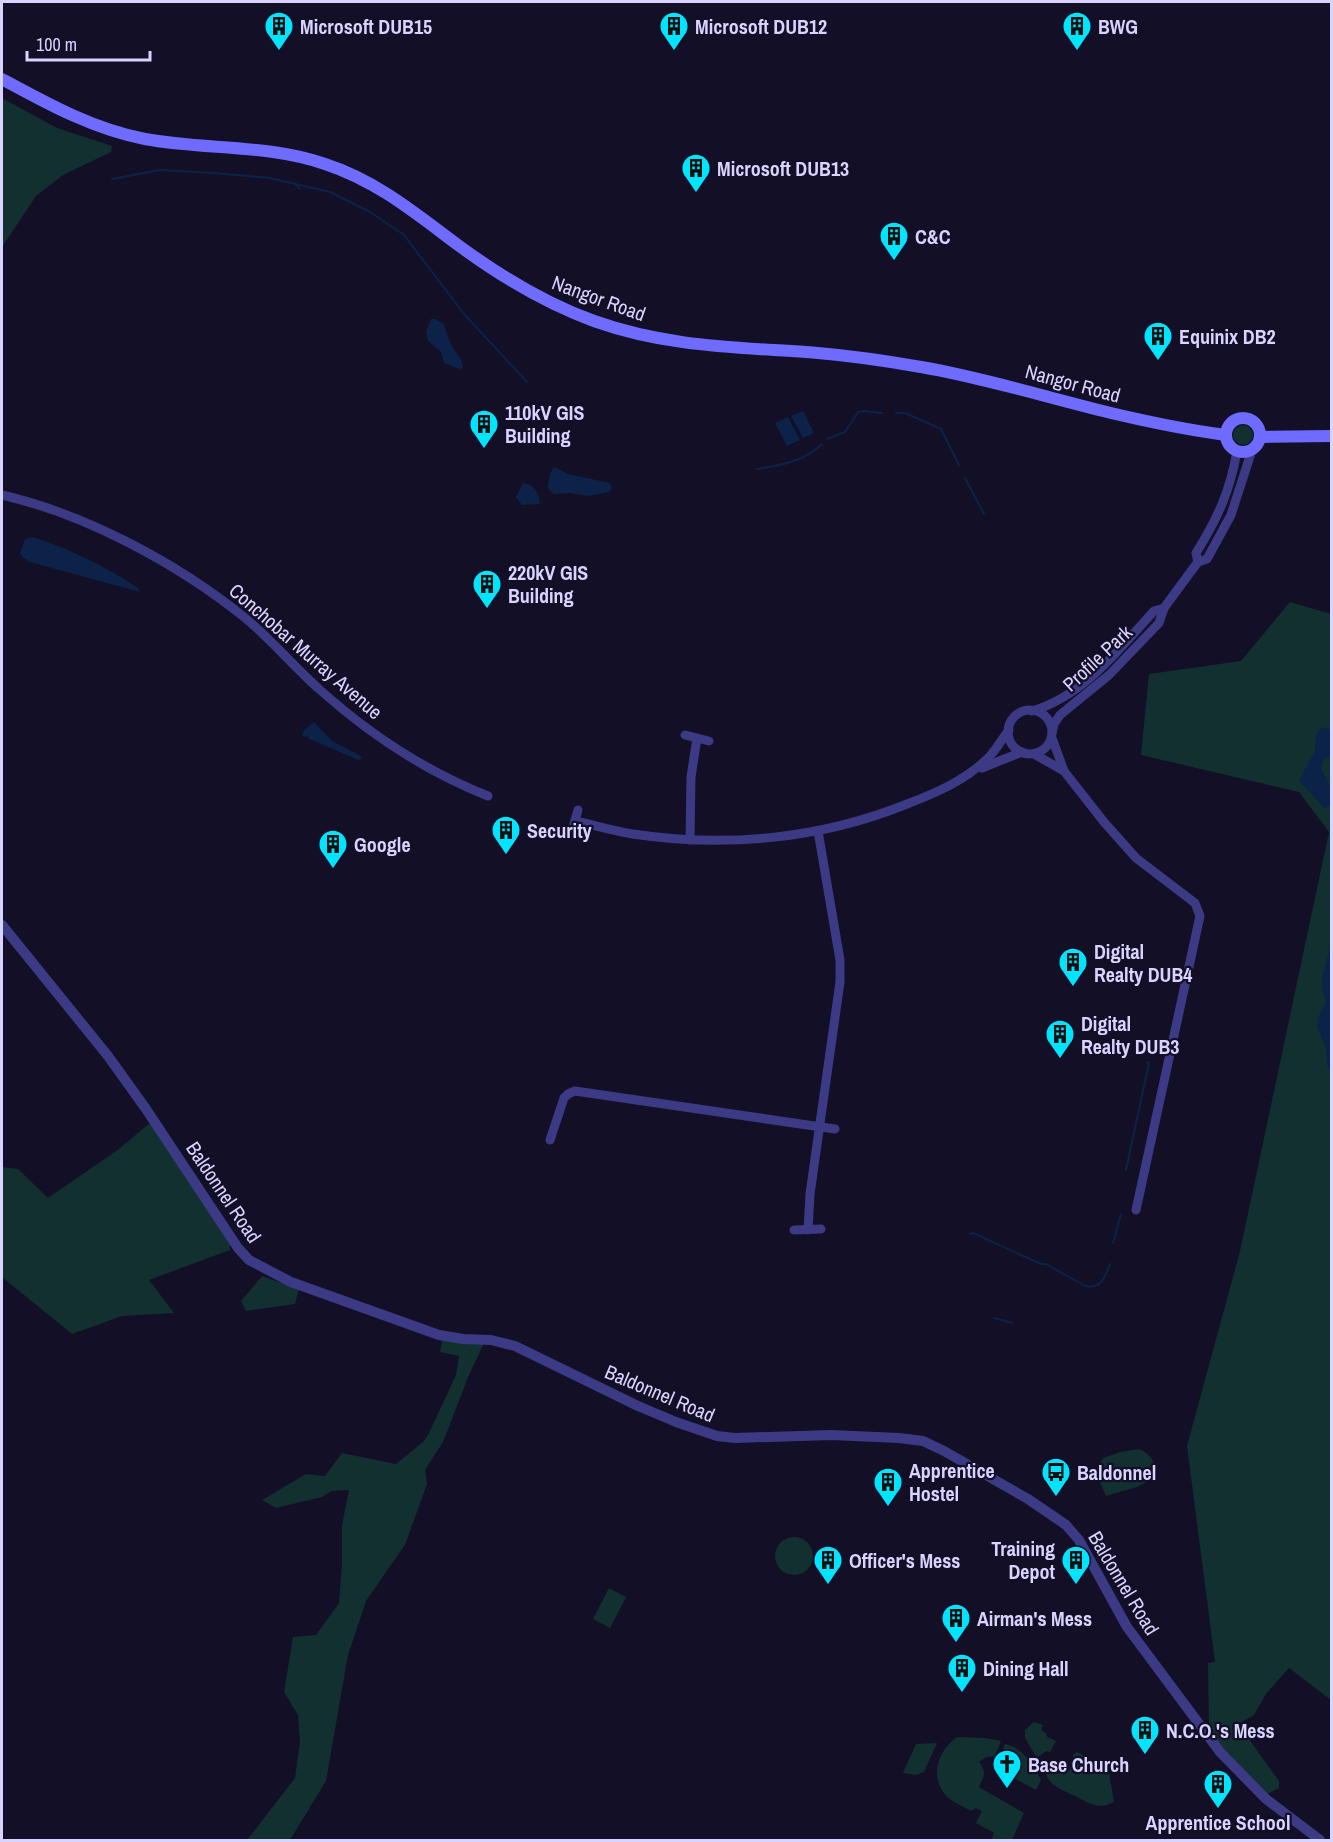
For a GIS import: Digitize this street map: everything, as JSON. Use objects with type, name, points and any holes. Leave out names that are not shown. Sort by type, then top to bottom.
[{"type":"main road","name":"Nangor Road","points":[[2,80],[81,121],[124,134],[163,142],[280,153],[312,160],[348,172],[388,193],[462,248],[535,295],[620,330],[695,345],[830,354],[924,367],[1008,386],[1113,414],[1226,435]]},
{"type":"main road","points":[[1244,418],[1258,426],[1260,437],[1258,444],[1252,450],[1242,452],[1229,445],[1226,435],[1234,421],[1244,418]]},
{"type":"main road","points":[[1260,437],[1332,436]]},
{"type":"street","name":"Profile Park","points":[[1052,735],[1054,724],[1060,715],[1109,675],[1159,623],[1164,608],[1198,562],[1207,559],[1231,515],[1252,450]]},
{"type":"street","name":"Profile Park","points":[[1198,562],[1196,553],[1223,504],[1232,481],[1237,451]]},
{"type":"street","name":"Conchobar Murray Avenue","points":[[2,495],[84,522],[117,537],[198,584],[244,618],[317,688],[370,731],[417,762],[488,796]]},
{"type":"street","name":"Profile Park","points":[[1032,711],[1049,706],[1066,697],[1104,667],[1154,611],[1164,608]]},
{"type":"street","points":[[974,771],[996,749],[1016,716],[1026,711],[1044,716],[1049,720],[1064,771],[1104,822],[1136,858],[1196,903],[1200,916],[1136,1210]]},
{"type":"street","points":[[1009,730],[1011,742],[1022,752]]},
{"type":"street","points":[[685,735],[709,741]]},
{"type":"street","points":[[1034,754],[1046,748],[1052,735]]},
{"type":"street","points":[[690,840],[691,777],[697,738]]},
{"type":"street","points":[[575,821],[632,834],[690,840],[776,838],[818,831],[882,815],[936,792],[974,771],[1022,752],[1034,754],[1064,771]]},
{"type":"street","points":[[571,834],[578,810]]},
{"type":"street","points":[[808,1230],[810,1194],[838,1003],[840,960],[818,831]]},
{"type":"street","name":"Baldonnel Road","points":[[2,925],[108,1056],[238,1248],[249,1260],[291,1282],[439,1335],[491,1340],[515,1346],[648,1410],[717,1436],[735,1438],[831,1436],[899,1438],[923,1441],[944,1451],[1028,1499],[1066,1525],[1079,1540],[1127,1627],[1220,1752],[1266,1799],[1320,1840]]},
{"type":"street","points":[[550,1140],[564,1098],[575,1091],[835,1129]]},
{"type":"street","points":[[794,1230],[821,1229]]},
{"type":"green space","points":[[2,98],[57,128],[112,146],[111,152],[63,175],[36,196],[2,247]]},
{"type":"green space","points":[[1243,425],[1250,428],[1253,435],[1250,442],[1243,445],[1236,442],[1233,435],[1236,428]]},
{"type":"green space","points":[[1290,602],[1331,614],[1331,1700],[1289,1668],[1266,1694],[1254,1715],[1238,1724],[1279,1781],[1279,1788],[1268,1794],[1225,1752],[1209,1730],[1208,1663],[1215,1662],[1187,1446],[1240,1251],[1329,832],[1299,792],[1141,755],[1149,674],[1241,661]]},
{"type":"green space","points":[[151,1122],[230,1242],[230,1250],[149,1280],[174,1313],[122,1316],[72,1334],[2,1277],[2,1167],[18,1169],[48,1198],[119,1149]]},
{"type":"green space","points":[[262,1276],[299,1289],[295,1304],[246,1311],[241,1301]]},
{"type":"green space","points":[[442,1340],[484,1343],[443,1442],[425,1470],[427,1484],[405,1545],[366,1601],[348,1655],[326,1781],[290,1840],[247,1840],[295,1778],[300,1742],[298,1715],[284,1692],[293,1637],[316,1635],[339,1603],[342,1525],[349,1490],[332,1491],[322,1497],[276,1508],[262,1500],[306,1474],[325,1476],[342,1453],[396,1464],[423,1442],[456,1375],[459,1356],[440,1352]]},
{"type":"green space","points":[[1139,1449],[1148,1454],[1152,1460],[1154,1478],[1137,1487],[1106,1496],[1095,1472],[1103,1458]]},
{"type":"green space","points":[[794,1537],[808,1542],[813,1556],[808,1570],[794,1575],[780,1570],[775,1556],[780,1542]]},
{"type":"green space","points":[[609,1588],[626,1597],[610,1628],[593,1619]]},
{"type":"green space","points":[[1034,1722],[1043,1725],[1041,1730],[1047,1734],[1046,1736],[1056,1741],[1050,1752],[1046,1751],[1037,1758],[1025,1738],[1025,1730]]},
{"type":"green space","points":[[957,1737],[1001,1741],[995,1756],[986,1757],[979,1762],[984,1774],[979,1787],[1024,1813],[1012,1840],[991,1840],[994,1833],[976,1823],[982,1811],[976,1808],[971,1811],[950,1799],[943,1792],[939,1784],[937,1767],[944,1750]]},
{"type":"green space","points":[[937,1743],[924,1772],[916,1775],[903,1773],[916,1744]]},
{"type":"green space","points":[[1005,1744],[1017,1749],[1031,1763],[1041,1780],[1036,1790],[995,1768]]},
{"type":"green space","points":[[1077,1752],[1108,1767],[1114,1802],[1098,1806],[1060,1789],[1047,1777],[1046,1765],[1050,1763],[1069,1771],[1073,1763],[1073,1755]]},
{"type":"water","points":[[431,319],[444,324],[450,343],[461,360],[463,368],[459,369],[444,363],[441,352],[428,341],[426,331]]},
{"type":"water","points":[[803,411],[814,433],[803,438],[791,416]]},
{"type":"water","points":[[788,417],[800,440],[787,446],[775,423]]},
{"type":"water","points":[[554,467],[568,474],[610,483],[612,488],[609,492],[588,496],[570,493],[554,494],[548,488]]},
{"type":"water","points":[[523,483],[536,490],[540,504],[522,505],[516,497]]},
{"type":"water","points":[[33,537],[61,547],[100,566],[138,588],[140,592],[30,562],[20,553],[25,539]]},
{"type":"water","points":[[314,722],[332,741],[361,756],[361,759],[358,760],[307,736],[304,737],[302,735],[304,730]]},
{"type":"water","points":[[1321,727],[1332,730],[1331,755],[1323,760],[1321,768],[1331,789],[1331,804],[1325,809],[1299,780],[1315,751],[1316,736]]},
{"type":"water","points":[[1331,945],[1331,1070],[1327,1065],[1326,1049],[1317,1026],[1318,1017],[1326,1002],[1322,977]]},
{"type":"waterway","points":[[112,179],[160,170],[214,173],[270,178],[330,192],[370,212],[404,235],[464,314],[527,382]]},
{"type":"waterway","points":[[294,183],[300,189]]},
{"type":"waterway","points":[[827,439],[845,432],[858,412],[882,413]]},
{"type":"waterway","points":[[896,413],[905,413],[941,429],[959,465]]},
{"type":"waterway","points":[[757,469],[800,459],[822,444]]},
{"type":"waterway","points":[[965,478],[984,514]]},
{"type":"waterway","points":[[1126,1170],[1149,1063],[1147,1062]]},
{"type":"waterway","points":[[1113,1243],[1121,1214]]},
{"type":"waterway","points":[[970,1234],[973,1233],[1041,1264],[1046,1264],[1085,1286],[1099,1284],[1110,1264]]},
{"type":"waterway","points":[[994,1318],[1012,1323]]},
{"type":"place","name":"Microsoft DUB15","points":[[279,52]]},
{"type":"place","name":"Microsoft DUB12","points":[[674,52]]},
{"type":"place","name":"BWG","points":[[1077,52]]},
{"type":"place","name":"Microsoft DUB13","points":[[696,194]]},
{"type":"place","name":"C&C","points":[[894,262]]},
{"type":"place","name":"Equinix DB2","points":[[1158,362]]},
{"type":"place","name":"110kV GIS Building","points":[[484,450]]},
{"type":"place","name":"220kV GIS Building","points":[[487,610]]},
{"type":"place","name":"Security","points":[[506,856]]},
{"type":"place","name":"Google","points":[[333,870]]},
{"type":"place","name":"Digital Realty DUB4","points":[[1073,988]]},
{"type":"place","name":"Digital Realty DUB3","points":[[1060,1060]]},
{"type":"place","name":"Baldonnel","points":[[1056,1498]]},
{"type":"place","name":"Apprentice Hostel","points":[[888,1508]]},
{"type":"place","name":"Officer's Mess","points":[[828,1586]]},
{"type":"place","name":"Training Depot","points":[[1076,1586]]},
{"type":"place","name":"Airman's Mess","points":[[956,1644]]},
{"type":"place","name":"Dining Hall","points":[[962,1694]]},
{"type":"place","name":"N.C.O.'s Mess","points":[[1145,1756]]},
{"type":"place","name":"Base Church","points":[[1007,1790]]},
{"type":"place","name":"Apprentice School","points":[[1218,1810]]}]
